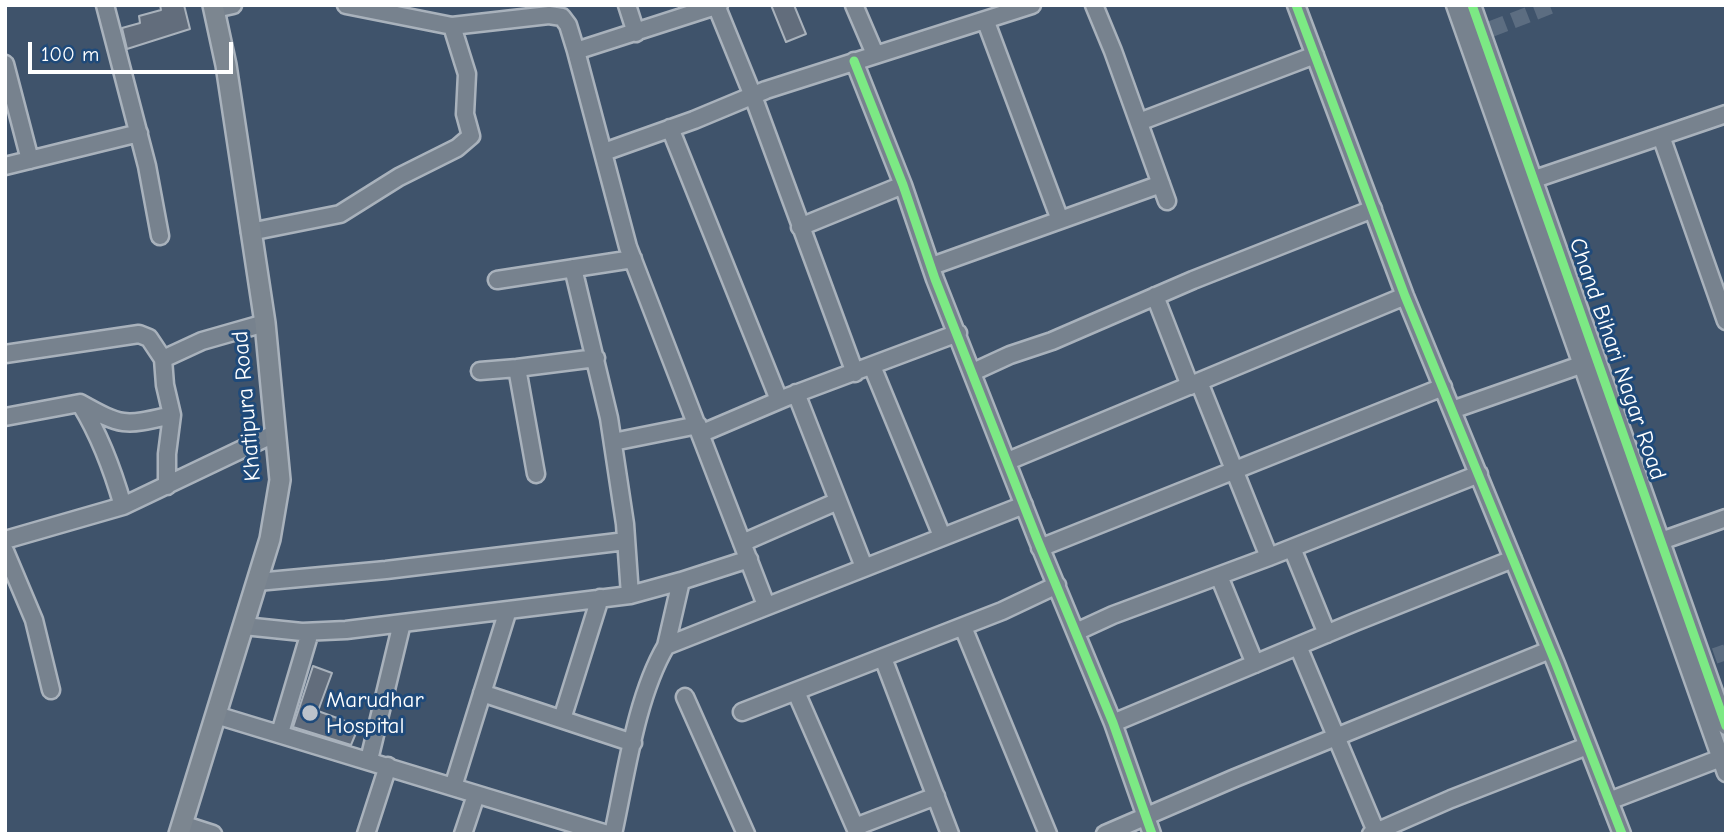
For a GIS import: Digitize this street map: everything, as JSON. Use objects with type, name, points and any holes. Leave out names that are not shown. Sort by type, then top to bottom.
[{"type":"main road","name":"Khatipura Road","points":[[181,829],[270,539],[280,480],[265,323],[226,65],[220,7]]},
{"type":"street","points":[[105,5],[139,133],[160,236]]},
{"type":"street","points":[[346,5],[452,26],[472,25],[488,13],[549,15],[562,17],[568,25],[633,259],[766,605]]},
{"type":"street","points":[[627,5],[636,33]]},
{"type":"street","points":[[854,5],[875,54]]},
{"type":"street","points":[[604,152],[854,61],[986,22],[1032,5]]},
{"type":"street","points":[[1094,5],[1167,201]]},
{"type":"street","points":[[1296,5],[1405,296],[1609,801],[1616,832]]},
{"type":"street","name":"Chand Bihari Nagar Road","points":[[1455,5],[1527,182]]},
{"type":"street","name":"Chand Bihari Nagar Road","points":[[1472,5],[1527,182],[1590,362],[1723,765]]},
{"type":"street","points":[[576,51],[717,6],[855,373]]},
{"type":"street","points":[[986,22],[1060,220]]},
{"type":"street","points":[[250,232],[340,214],[399,177],[457,148],[471,136],[465,114],[467,74],[452,26]]},
{"type":"street","points":[[1139,122],[1315,55]]},
{"type":"street","points":[[854,61],[1040,548],[1113,723],[1153,834]]},
{"type":"street","points":[[5,64],[30,160]]},
{"type":"street","points":[[1527,182],[1726,114]]},
{"type":"street","points":[[670,128],[779,400]]},
{"type":"street","points":[[5,166],[139,133]]},
{"type":"street","points":[[1661,136],[1725,319]]},
{"type":"street","points":[[932,266],[1161,184]]},
{"type":"street","points":[[800,227],[903,185]]},
{"type":"street","points":[[973,372],[1373,209]]},
{"type":"street","points":[[498,280],[633,259]]},
{"type":"street","points":[[573,268],[596,358],[613,442],[630,594]]},
{"type":"street","points":[[1156,296],[1234,470],[1269,557]]},
{"type":"street","points":[[1008,461],[1405,296]]},
{"type":"street","points":[[163,359],[202,341],[265,323]]},
{"type":"street","points":[[613,442],[699,430],[958,333]]},
{"type":"street","points":[[5,354],[139,334],[149,338],[163,359],[165,385],[172,415],[167,454],[167,486]]},
{"type":"street","points":[[480,371],[596,358]]},
{"type":"street","points":[[1452,410],[1590,362]]},
{"type":"street","name":"Chand Bihari Nagar Road","points":[[1590,362],[1661,541],[1726,726]]},
{"type":"street","points":[[873,366],[942,536]]},
{"type":"street","points":[[517,368],[537,474]]},
{"type":"street","points":[[1040,548],[1443,387]]},
{"type":"street","points":[[796,393],[864,567]]},
{"type":"street","points":[[5,417],[80,403],[116,422],[135,424],[172,415]]},
{"type":"street","points":[[80,403],[99,439],[122,506]]},
{"type":"street","points":[[5,540],[122,506],[276,433]]},
{"type":"street","points":[[1076,632],[1113,615],[1479,474]]},
{"type":"street","points":[[742,543],[838,501]]},
{"type":"street","points":[[666,646],[1024,505]]},
{"type":"street","points":[[1661,541],[1726,518]]},
{"type":"street","points":[[257,582],[386,570],[626,541]]},
{"type":"street","points":[[1292,548],[1327,634]]},
{"type":"street","points":[[5,551],[34,620],[51,690]]},
{"type":"street","points":[[244,626],[279,631],[346,630],[600,598],[681,582],[749,559]]},
{"type":"street","points":[[1113,723],[1513,559]]},
{"type":"street","points":[[1219,576],[1255,664]]},
{"type":"street","points":[[613,834],[645,692],[655,663],[666,646],[681,582]]},
{"type":"street","points":[[742,712],[963,627],[1057,585]]},
{"type":"street","points":[[562,719],[600,598]]},
{"type":"street","points":[[453,787],[508,610]]},
{"type":"street","points":[[369,760],[402,623]]},
{"type":"street","points":[[963,627],[1048,834]]},
{"type":"street","points":[[280,733],[310,632]]},
{"type":"street","points":[[1298,646],[1338,736],[1375,833],[1451,799],[1587,746]]},
{"type":"street","points":[[1105,834],[1550,650]]},
{"type":"street","points":[[883,657],[950,834]]},
{"type":"street","points":[[796,692],[857,830],[936,796]]},
{"type":"street","points":[[482,693],[634,743]]},
{"type":"street","points":[[685,697],[746,834]]},
{"type":"street","points":[[216,715],[453,787],[559,827],[607,834]]},
{"type":"street","points":[[1609,801],[1723,765]]},
{"type":"street","points":[[366,834],[388,766]]},
{"type":"street","points":[[463,834],[476,795]]},
{"type":"street","points":[[181,829],[213,834]]},
{"type":"building","points":[[160,5],[184,5],[190,29],[127,49],[122,28],[140,23],[139,16],[161,10]]},
{"type":"building","points":[[771,5],[794,5],[806,34],[786,42]]},
{"type":"building","points":[[313,666],[332,673],[318,711],[359,726],[351,745],[293,727]]},
{"type":"tunnel","points":[[1468,38],[1553,5]]},
{"type":"tunnel","points":[[1692,664],[1726,652]]},
{"type":"cycle path","points":[[1296,5],[1405,296],[1556,664],[1622,834]]},
{"type":"cycle path","points":[[1472,5],[1726,726]]},
{"type":"cycle path","points":[[854,61],[903,185],[935,279],[1113,723],[1152,834]]},
{"type":"place","name":"Marudhar Hospital","points":[[310,713]]}]
